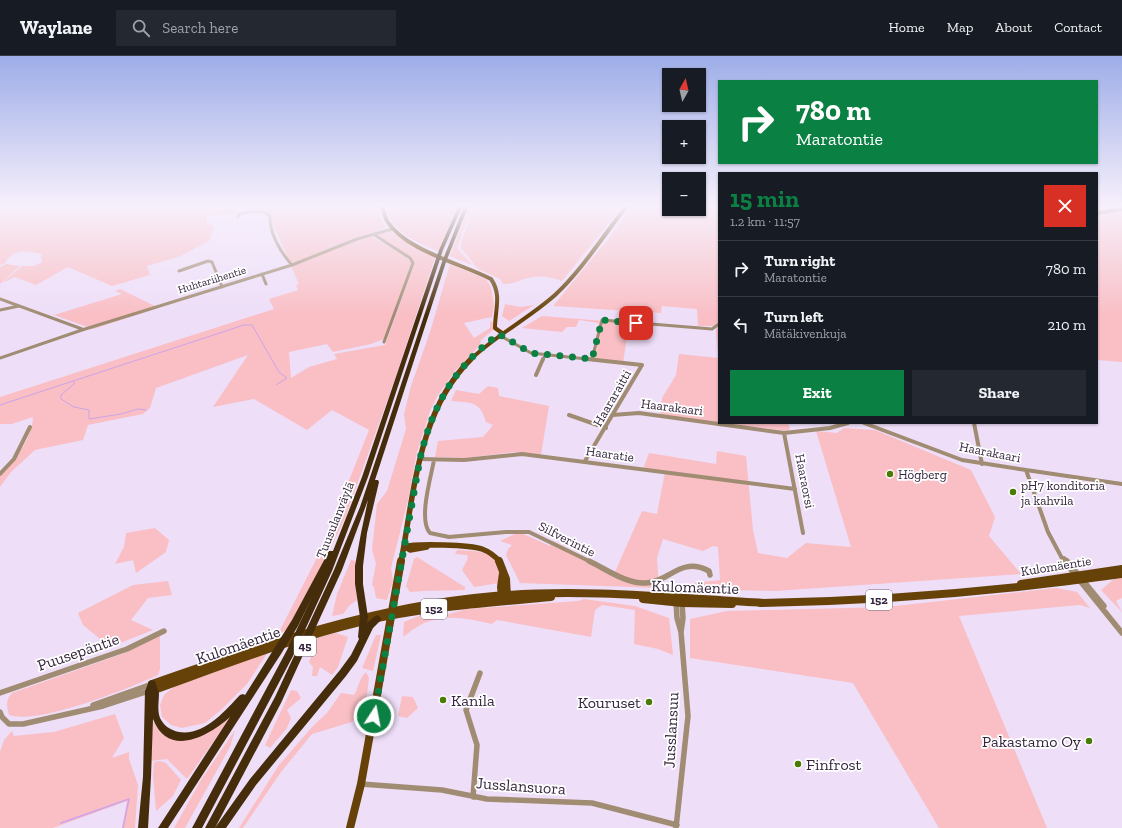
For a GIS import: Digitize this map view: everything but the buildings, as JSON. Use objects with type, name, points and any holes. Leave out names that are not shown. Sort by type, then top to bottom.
[{"type":"highway","name":"Tuusulanväylä","points":[[210,828],[301,654],[356,528],[382,455],[441,261],[441,250],[444,243]]},
{"type":"highway","name":"Tuusulanväylä","points":[[197,828],[290,653],[347,524],[441,261],[451,243]]},
{"type":"highway","points":[[361,641],[364,619],[359,566],[364,533],[382,455]]},
{"type":"highway","points":[[163,828],[295,623],[347,524]]},
{"type":"highway","points":[[220,828],[257,776],[343,673],[354,658],[361,641],[376,619]]},
{"type":"highway","points":[[152,688],[155,715],[160,726],[170,734],[184,736],[198,734],[220,722],[243,699],[261,677]]},
{"type":"highway","points":[[143,828],[148,770],[152,688]]},
{"type":"main road","points":[[412,243],[491,279],[496,285],[499,294],[495,321],[496,329],[501,334]]},
{"type":"main road","points":[[350,828],[361,784],[391,626],[420,459],[428,428],[435,409],[448,386],[477,352],[534,312],[555,295],[598,243]]},
{"type":"main road","points":[[405,547],[410,550],[432,546],[481,548],[494,556],[504,570],[504,597]]},
{"type":"main road","name":"Kulomäentie","points":[[152,688],[270,643],[364,619],[446,602],[504,597],[576,594],[625,596],[717,605],[764,602],[866,601],[993,588],[1042,585],[1122,569]]},
{"type":"main road","name":"Kulomäentie","points":[[1079,577],[1122,574]]},
{"type":"main road","name":"Kulomäentie","points":[[364,619],[376,619],[415,611],[504,597]]},
{"type":"main road","name":"Kulomäentie","points":[[152,688],[333,627]]},
{"type":"street","points":[[278,243],[292,264]]},
{"type":"street","name":"Huhtariihentie","points":[[0,358],[82,330],[262,274],[346,243]]},
{"type":"street","points":[[384,342],[413,263],[410,258],[387,243]]},
{"type":"street","points":[[179,271],[212,262],[222,287]]},
{"type":"street","points":[[262,274],[266,284]]},
{"type":"street","points":[[0,300],[82,330]]},
{"type":"street","points":[[0,310],[19,306]]},
{"type":"street","points":[[501,334],[531,353],[592,359],[602,320],[712,329],[718,325]]},
{"type":"street","points":[[536,375],[545,355]]},
{"type":"street","name":"Haararaitti","points":[[585,461],[606,428],[612,415],[642,365],[592,359]]},
{"type":"street","name":"Haarakaari","points":[[612,415],[647,414],[718,424]]},
{"type":"street","points":[[569,415],[606,428]]},
{"type":"street","name":"Haarakaari","points":[[719,424],[784,433],[830,428],[844,424]]},
{"type":"street","name":"Haarakaari","points":[[867,424],[962,460],[1026,470],[1048,532],[1061,555],[1122,633]]},
{"type":"street","points":[[974,424],[982,464]]},
{"type":"street","points":[[0,474],[14,459],[30,427]]},
{"type":"street","name":"Haaraorsi","points":[[784,433],[796,489],[803,533]]},
{"type":"street","name":"Haaratie","points":[[420,459],[464,460],[516,454],[585,461],[653,472],[796,489]]},
{"type":"street","name":"Silfverintie","points":[[434,460],[424,518],[425,525],[429,532],[438,536],[490,534],[511,530],[529,532],[630,582],[645,584],[653,582],[672,570],[684,566],[702,567],[709,571],[710,575]]},
{"type":"street","points":[[1026,470],[1122,484]]},
{"type":"street","name":"Jusslansuu","points":[[676,826],[688,716],[681,632],[677,618],[678,601]]},
{"type":"street","name":"Puusepäntie","points":[[0,693],[117,653],[164,631]]},
{"type":"street","points":[[473,797],[477,745],[466,710],[475,682],[480,673]]},
{"type":"street","points":[[0,712],[4,720],[9,724],[23,724],[87,708],[103,706],[152,688]]},
{"type":"street","name":"Jusslansuora","points":[[361,784],[442,790],[487,799],[592,803],[609,806],[676,826]]},
{"type":"shaded area","points":[[0,243],[205,243],[181,256],[147,266],[150,275],[112,286],[68,267],[36,285],[15,277],[2,283],[22,266],[34,266],[42,262],[41,254],[31,252],[16,253],[8,258],[5,263],[0,265]]},
{"type":"shaded area","points":[[281,243],[342,243],[295,263],[289,261]]},
{"type":"shaded area","points":[[348,243],[383,243],[405,256],[412,263],[384,339],[371,344],[333,352],[327,344],[289,352],[291,378],[309,367],[337,359],[334,354],[385,345],[414,265],[413,259],[388,243],[411,243],[436,255],[395,379],[345,518],[323,564],[287,630],[278,634],[323,546],[369,430],[332,410],[307,430],[254,399],[213,407],[248,355],[156,388],[150,408],[143,414],[88,425],[83,440],[35,450],[11,472],[0,487],[0,476],[22,449],[30,433],[33,417],[12,424],[0,424],[0,397],[274,309],[269,299],[298,290],[296,285],[299,284],[291,266]]},
{"type":"shaded area","points":[[420,243],[441,243],[438,251]]},
{"type":"shaded area","points":[[455,243],[459,243],[457,248],[472,265],[450,256]]},
{"type":"shaded area","points":[[461,243],[593,243],[562,281],[548,277],[539,277],[503,284],[500,279],[478,269],[461,248]]},
{"type":"shaded area","points":[[605,243],[718,243],[718,322],[715,326],[698,326],[697,309],[662,306],[661,313],[553,306]]},
{"type":"shaded area","points":[[1098,243],[1122,243],[1122,362],[1098,360]]},
{"type":"shaded area","points":[[6,264],[20,266],[0,284],[0,267]]},
{"type":"shaded area","points":[[450,264],[486,279],[491,287],[494,305],[492,317],[464,323],[474,338],[490,328],[490,322],[492,321],[494,329],[481,340],[480,345],[455,371],[438,395],[430,411],[417,452],[408,500],[391,568],[393,581],[387,600],[376,598],[374,587],[372,585],[376,563],[372,550],[377,504],[387,491],[406,429],[404,414],[411,386],[430,332]]},
{"type":"shaded area","points":[[120,289],[159,308],[93,329],[54,315],[122,294],[115,291]]},
{"type":"shaded area","points":[[505,304],[520,307],[534,305],[509,321],[502,316]]},
{"type":"shaded area","points":[[542,316],[629,323],[623,363],[591,360],[599,323],[579,320],[576,327],[567,327],[562,332],[522,328]]},
{"type":"shaded area","points":[[718,327],[718,358],[716,330]]},
{"type":"shaded area","points":[[679,354],[718,358],[718,423],[660,416],[662,398],[676,375]]},
{"type":"shaded area","points":[[488,386],[498,388],[499,396],[549,406],[541,455],[515,452],[465,458],[435,457],[438,441],[483,437],[493,425],[486,422],[484,415],[477,406],[469,403],[451,401],[456,390],[479,394]]},
{"type":"shaded area","points":[[730,424],[788,424],[790,428],[788,431]]},
{"type":"shaded area","points":[[844,428],[875,430],[971,470],[995,517],[989,536],[1021,574],[775,591],[683,589],[685,584],[720,580],[718,547],[713,546],[703,551],[663,539],[657,558],[659,588],[520,583],[506,555],[508,549],[512,545],[500,541],[519,532],[550,546],[553,541],[615,572],[642,511],[657,514],[665,472],[643,469],[649,453],[716,464],[717,451],[746,456],[753,530],[758,553],[787,558],[806,543],[851,547],[816,431],[837,433]]},
{"type":"shaded area","points":[[155,528],[169,540],[166,552],[136,573],[133,560],[115,564],[124,547],[126,533]]},
{"type":"shaded area","points":[[457,550],[475,551],[489,555],[494,559],[497,565],[499,583],[474,587],[462,570],[468,558],[467,555],[455,554]]},
{"type":"shaded area","points":[[417,557],[465,587],[465,590],[410,592],[406,586],[414,559]]},
{"type":"shaded area","points":[[351,560],[356,561],[355,585],[357,600],[350,605],[343,614],[332,616],[337,594]]},
{"type":"shaded area","points":[[1122,578],[1122,598],[1116,601],[1122,612],[1101,590],[1114,579]]},
{"type":"shaded area","points":[[168,581],[172,595],[148,598],[131,620],[153,630],[110,647],[83,625],[78,613],[133,585]]},
{"type":"shaded area","points":[[1056,588],[1077,592],[1090,608],[1080,605],[959,616],[1047,828],[939,828],[853,683],[690,658],[690,619],[727,611],[887,607]]},
{"type":"shaded area","points":[[584,599],[635,606],[669,618],[673,655],[658,649],[634,644],[635,610],[602,605],[595,610],[591,637],[497,620],[492,624],[459,618],[443,618],[424,623],[403,637],[404,622],[421,615],[435,618],[467,609],[578,601]]},
{"type":"shaded area","points":[[336,633],[348,637],[338,667],[332,675],[320,667],[317,676],[312,676],[313,667],[309,662],[318,637]]},
{"type":"shaded area","points":[[160,635],[160,669],[158,675],[126,689],[61,710],[41,715],[23,717],[9,715],[7,701],[12,693],[122,654]]},
{"type":"shaded area","points":[[376,635],[381,635],[373,671],[362,668]]},
{"type":"shaded area","points":[[268,652],[247,684],[221,710],[205,723],[182,728],[171,725],[162,717],[160,705],[164,695],[177,684]]},
{"type":"shaded area","points":[[366,672],[369,678],[366,703],[352,722],[312,734],[281,772],[243,828],[239,828],[279,765],[313,726],[327,713],[341,693],[354,695],[362,677]]},
{"type":"shaded area","points":[[291,690],[297,691],[301,698],[287,710],[291,718],[287,728],[270,748],[265,745]]},
{"type":"shaded area","points":[[402,696],[413,697],[418,708],[407,718],[398,716]]},
{"type":"shaded area","points":[[238,707],[187,779],[167,759],[151,761],[151,721],[153,721],[162,732],[172,738],[183,738],[195,735],[206,729]]},
{"type":"shaded area","points":[[115,714],[124,738],[112,758],[129,752],[129,759],[138,785],[135,828],[122,828],[127,801],[53,828],[0,828],[0,752],[4,740],[12,731],[14,736],[54,732]]},
{"type":"shaded area","points":[[235,730],[230,747],[185,828],[174,828],[201,780]]},
{"type":"shaded area","points":[[160,761],[166,763],[181,780],[173,796],[156,811],[153,776],[154,762]]},
{"type":"waterway","points":[[73,381],[244,325],[252,325],[279,372],[287,378],[276,385]]},
{"type":"waterway","points":[[0,405],[73,381]]},
{"type":"waterway","points":[[73,381],[75,383],[61,395],[61,399],[74,407],[89,410],[89,419],[121,414],[138,409],[146,410]]},
{"type":"waterway","points":[[61,823],[129,799],[123,828]]},
{"type":"place","name":"Högberg","points":[[890,474]]},
{"type":"place","name":"pH7 konditoria ja kahvila","points":[[1013,492]]},
{"type":"place","name":"Kanila","points":[[443,700]]},
{"type":"place","name":"Kouruset","points":[[649,702]]},
{"type":"place","name":"Pakastamo Oy","points":[[1089,741]]},
{"type":"place","name":"Finfrost","points":[[798,764]]},
{"type":"route","points":[[374,716],[420,459],[425,438],[435,409],[448,386],[461,368],[477,352],[499,334],[531,353],[592,359],[602,320],[636,323]]}]
